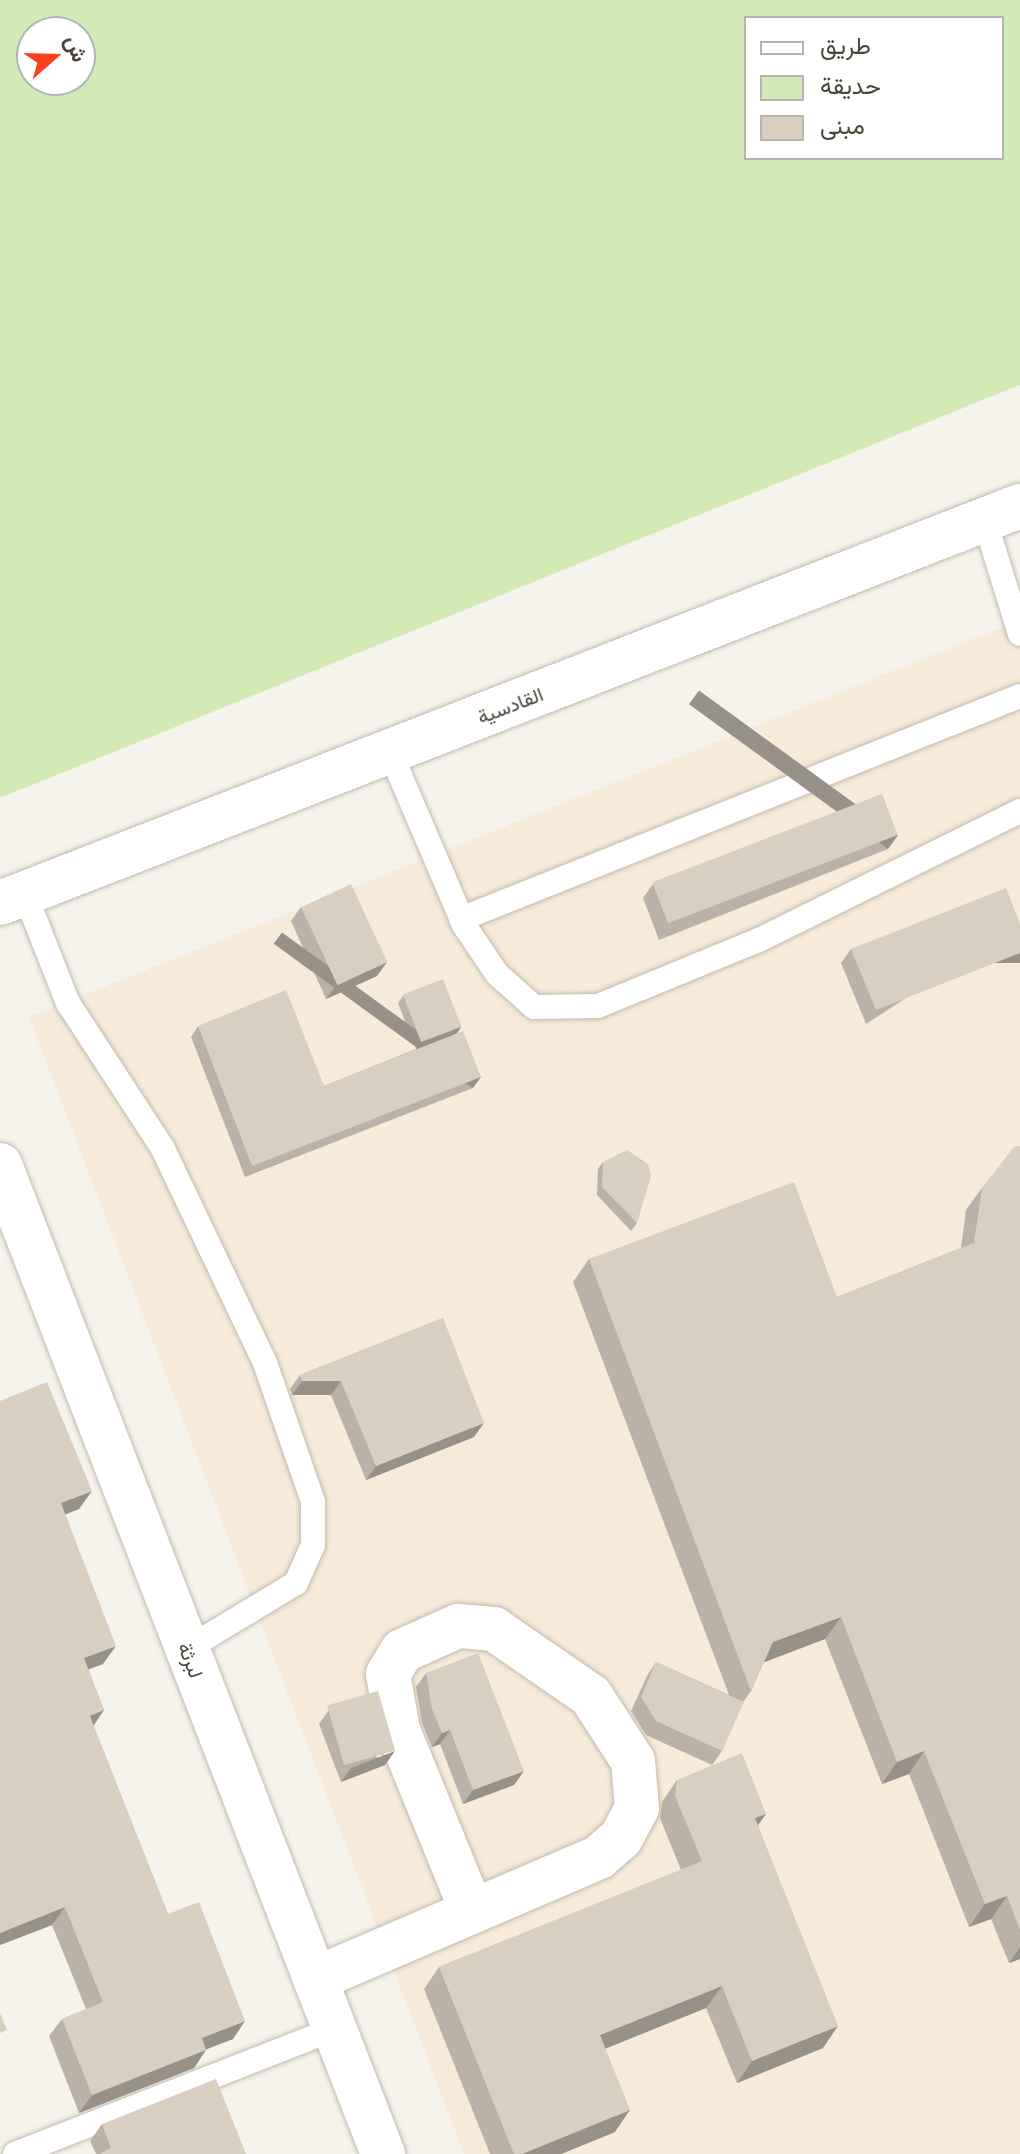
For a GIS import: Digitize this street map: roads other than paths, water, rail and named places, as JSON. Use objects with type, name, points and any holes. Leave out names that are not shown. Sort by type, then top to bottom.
[{"type":"street","name":"القادسية","points":[[12,898],[1003,514]]},
{"type":"street","name":"لبرثة","points":[[0,1165],[383,2154]]},
{"type":"street","points":[[315,1979],[599,1857],[621,1838],[637,1808],[633,1761],[591,1696],[494,1629],[458,1626],[402,1651],[388,1674],[398,1730],[472,1911]]},
{"type":"lane","points":[[1003,514],[1020,634]]},
{"type":"lane","points":[[461,919],[1020,696]]},
{"type":"lane","points":[[390,752],[461,919],[497,974],[534,1007],[598,1006],[759,940],[1020,811]]},
{"type":"lane","points":[[12,898],[68,1003],[163,1149],[258,1349],[313,1502],[313,1545],[296,1583],[187,1649]]},
{"type":"lane","points":[[15,2154],[334,2029]]}]
